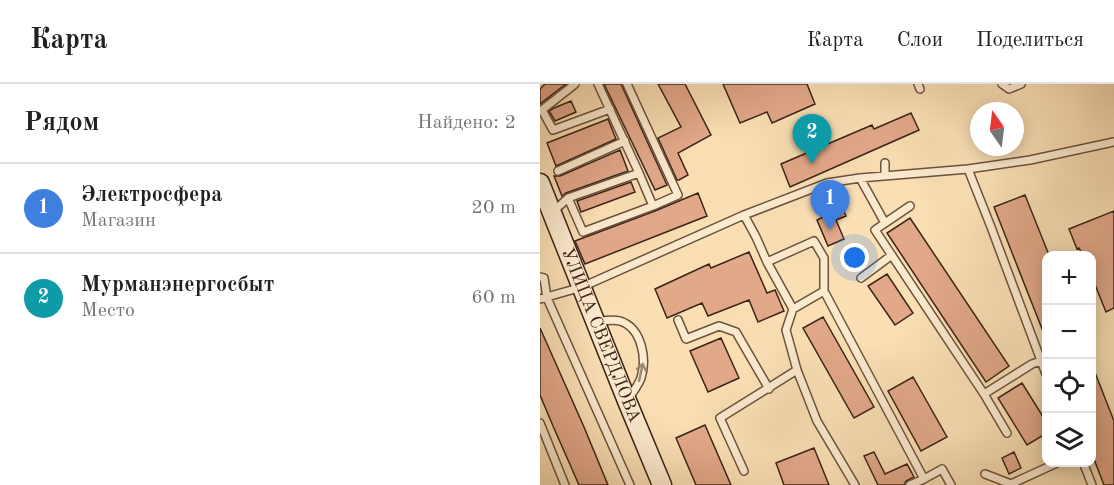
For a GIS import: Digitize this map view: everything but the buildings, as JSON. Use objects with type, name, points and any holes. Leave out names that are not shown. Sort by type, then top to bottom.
[{"type":"street","name":"УЛИЦА СВЕРДЛОВА","points":[[540,183],[662,485]]},
{"type":"lane","points":[[575,84],[542,110],[553,130],[610,109]]},
{"type":"lane","points":[[598,84],[653,206]]},
{"type":"lane","points":[[568,198],[583,232],[678,195],[627,84]]},
{"type":"lane","points":[[1002,84],[1009,89],[1021,84]]},
{"type":"lane","points":[[558,171],[625,141]]},
{"type":"lane","points":[[544,299],[582,287],[744,215],[827,183],[885,175],[968,169],[1030,160],[1114,142]]},
{"type":"lane","points":[[885,163],[885,175]]},
{"type":"lane","points":[[968,169],[1041,362],[1032,364],[984,394]]},
{"type":"lane","points":[[552,210],[568,198],[639,173]]},
{"type":"lane","points":[[860,178],[885,223]]},
{"type":"lane","points":[[910,206],[875,230],[984,394],[1007,433]]},
{"type":"lane","points":[[744,215],[793,309]]},
{"type":"lane","points":[[767,262],[814,241],[824,258],[824,291],[924,479]]},
{"type":"lane","points":[[861,278],[892,255]]},
{"type":"lane","points":[[540,277],[544,278],[544,299],[630,485]]},
{"type":"lane","points":[[824,291],[793,309],[786,330],[797,370],[817,421],[855,485]]},
{"type":"lane","points":[[678,320],[686,339],[719,326],[736,332],[769,389]]},
{"type":"lane","points":[[596,322],[620,321],[632,329],[639,340],[644,358],[643,369],[640,380],[627,401]]},
{"type":"lane","points":[[744,471],[720,418],[797,370]]},
{"type":"lane","points":[[540,423],[565,485]]},
{"type":"lane","points":[[985,474],[1012,484],[1048,467]]},
{"type":"lane","points":[[1085,467],[1092,485]]},
{"type":"lane","points":[[910,485],[942,469],[951,485]]},
{"type":"place","name":"Мурманэнергосбыт","points":[[812,164]]},
{"type":"place","name":"Электросфера","points":[[830,230]]}]
